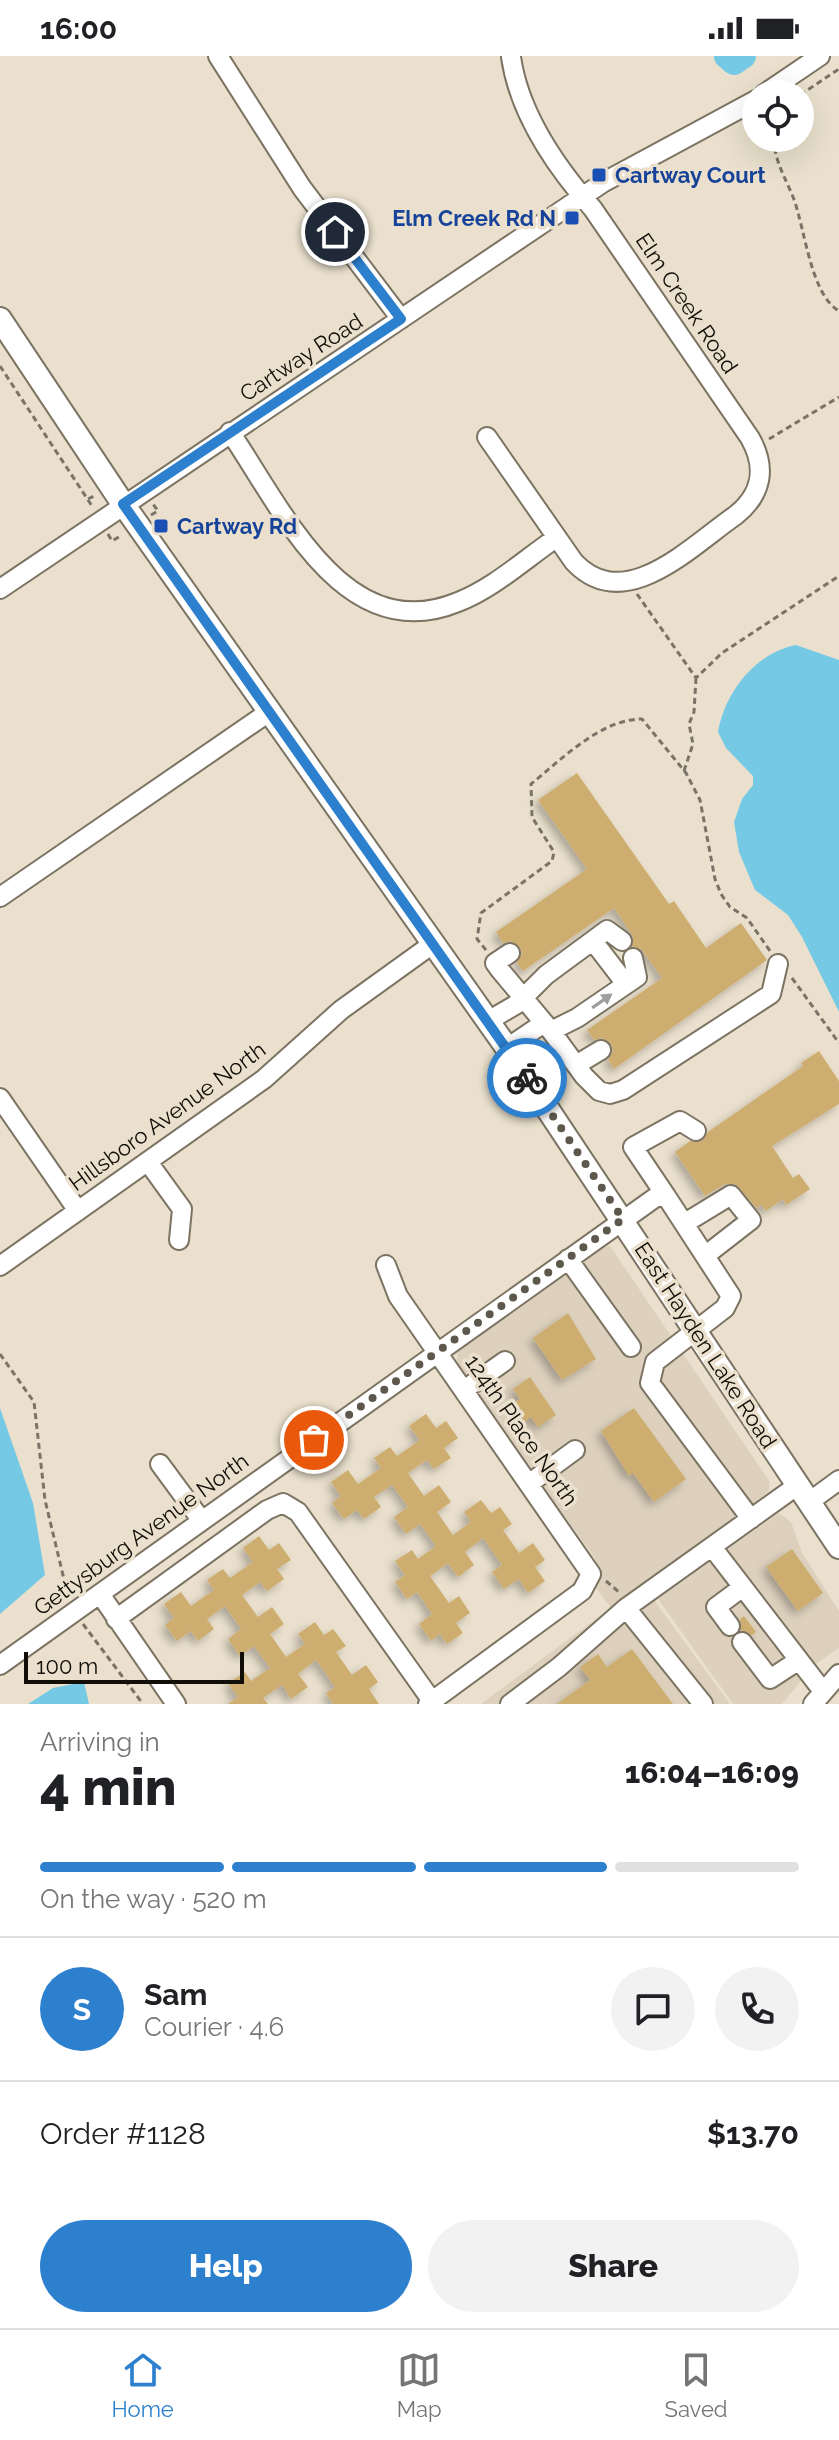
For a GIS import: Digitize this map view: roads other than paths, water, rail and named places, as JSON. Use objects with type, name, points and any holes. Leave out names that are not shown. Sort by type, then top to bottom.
[{"type":"main road","name":"East Hayden Lake Road","points":[[0,319],[123,504],[507,1048],[839,1547]]},
{"type":"street","points":[[218,56],[302,188],[401,319]]},
{"type":"street","points":[[785,80],[820,56]]},
{"type":"street","name":"Elm Creek Road","points":[[511,57],[515,86],[526,109],[582,196],[752,442],[761,465],[760,484],[747,506],[633,583],[617,584],[585,574],[556,538]]},
{"type":"street","name":"Cartway Road","points":[[0,589],[582,196],[634,163],[742,107]]},
{"type":"street","points":[[230,432],[316,559],[355,595],[380,606],[433,610],[459,602],[556,538],[487,437]]},
{"type":"street","points":[[0,897],[269,712]]},
{"type":"street","points":[[488,1021],[523,998],[546,975],[607,930],[622,941]]},
{"type":"street","points":[[593,941],[626,984]]},
{"type":"street","name":"Hillsboro Avenue North","points":[[0,1266],[264,1079],[341,1010],[434,943]]},
{"type":"street","points":[[503,958],[523,998],[599,1091],[610,1094],[623,1090],[771,994],[778,964]]},
{"type":"street","points":[[507,1048],[547,1027],[577,1018],[637,977],[633,958]]},
{"type":"street","points":[[576,1065],[601,1050]]},
{"type":"street","points":[[0,1098],[78,1211]]},
{"type":"street","points":[[696,1131],[680,1121],[671,1123],[633,1147],[731,1296],[725,1308],[655,1362],[650,1371],[650,1383],[751,1519]]},
{"type":"street","points":[[148,1162],[182,1209],[179,1240]]},
{"type":"street","points":[[685,1223],[731,1195],[751,1220],[706,1255]]},
{"type":"street","name":"Gettysburg Avenue North","points":[[0,1665],[623,1219],[656,1197],[666,1196]]},
{"type":"street","points":[[568,1259],[631,1347]]},
{"type":"street","name":"124th Place North","points":[[386,1265],[398,1296],[587,1563],[591,1574],[589,1582],[430,1702]]},
{"type":"street","points":[[464,1390],[505,1361]]},
{"type":"street","points":[[530,1483],[575,1450]]},
{"type":"street","points":[[160,1464],[202,1521]]},
{"type":"street","points":[[510,1704],[628,1607],[751,1519],[839,1480]]},
{"type":"street","points":[[116,1619],[267,1510],[283,1503],[298,1512],[430,1702]]},
{"type":"street","points":[[712,1547],[799,1660],[818,1697],[839,1674]]},
{"type":"street","points":[[730,1626],[716,1607],[743,1587]]},
{"type":"street","points":[[100,1594],[176,1704]]},
{"type":"street","points":[[628,1607],[703,1704]]},
{"type":"street","points":[[742,1642],[770,1679],[799,1660]]},
{"type":"water","points":[[796,645],[839,660],[839,1012],[788,915],[755,890],[739,852],[734,822],[742,799],[753,785],[753,776],[726,748],[718,732],[727,703],[744,676],[768,656]]},
{"type":"water","points":[[0,1408],[33,1503],[45,1575],[0,1614]]},
{"type":"water","points":[[84,1682],[89,1704],[28,1704],[53,1688]]},
{"type":"waterway","points":[[727,56],[734,62],[743,56]]},
{"type":"place","name":"Cartway Court","points":[[599,175]]},
{"type":"place","name":"Elm Creek Rd N","points":[[572,218]]},
{"type":"place","name":"Cartway Rd","points":[[161,526]]}]
